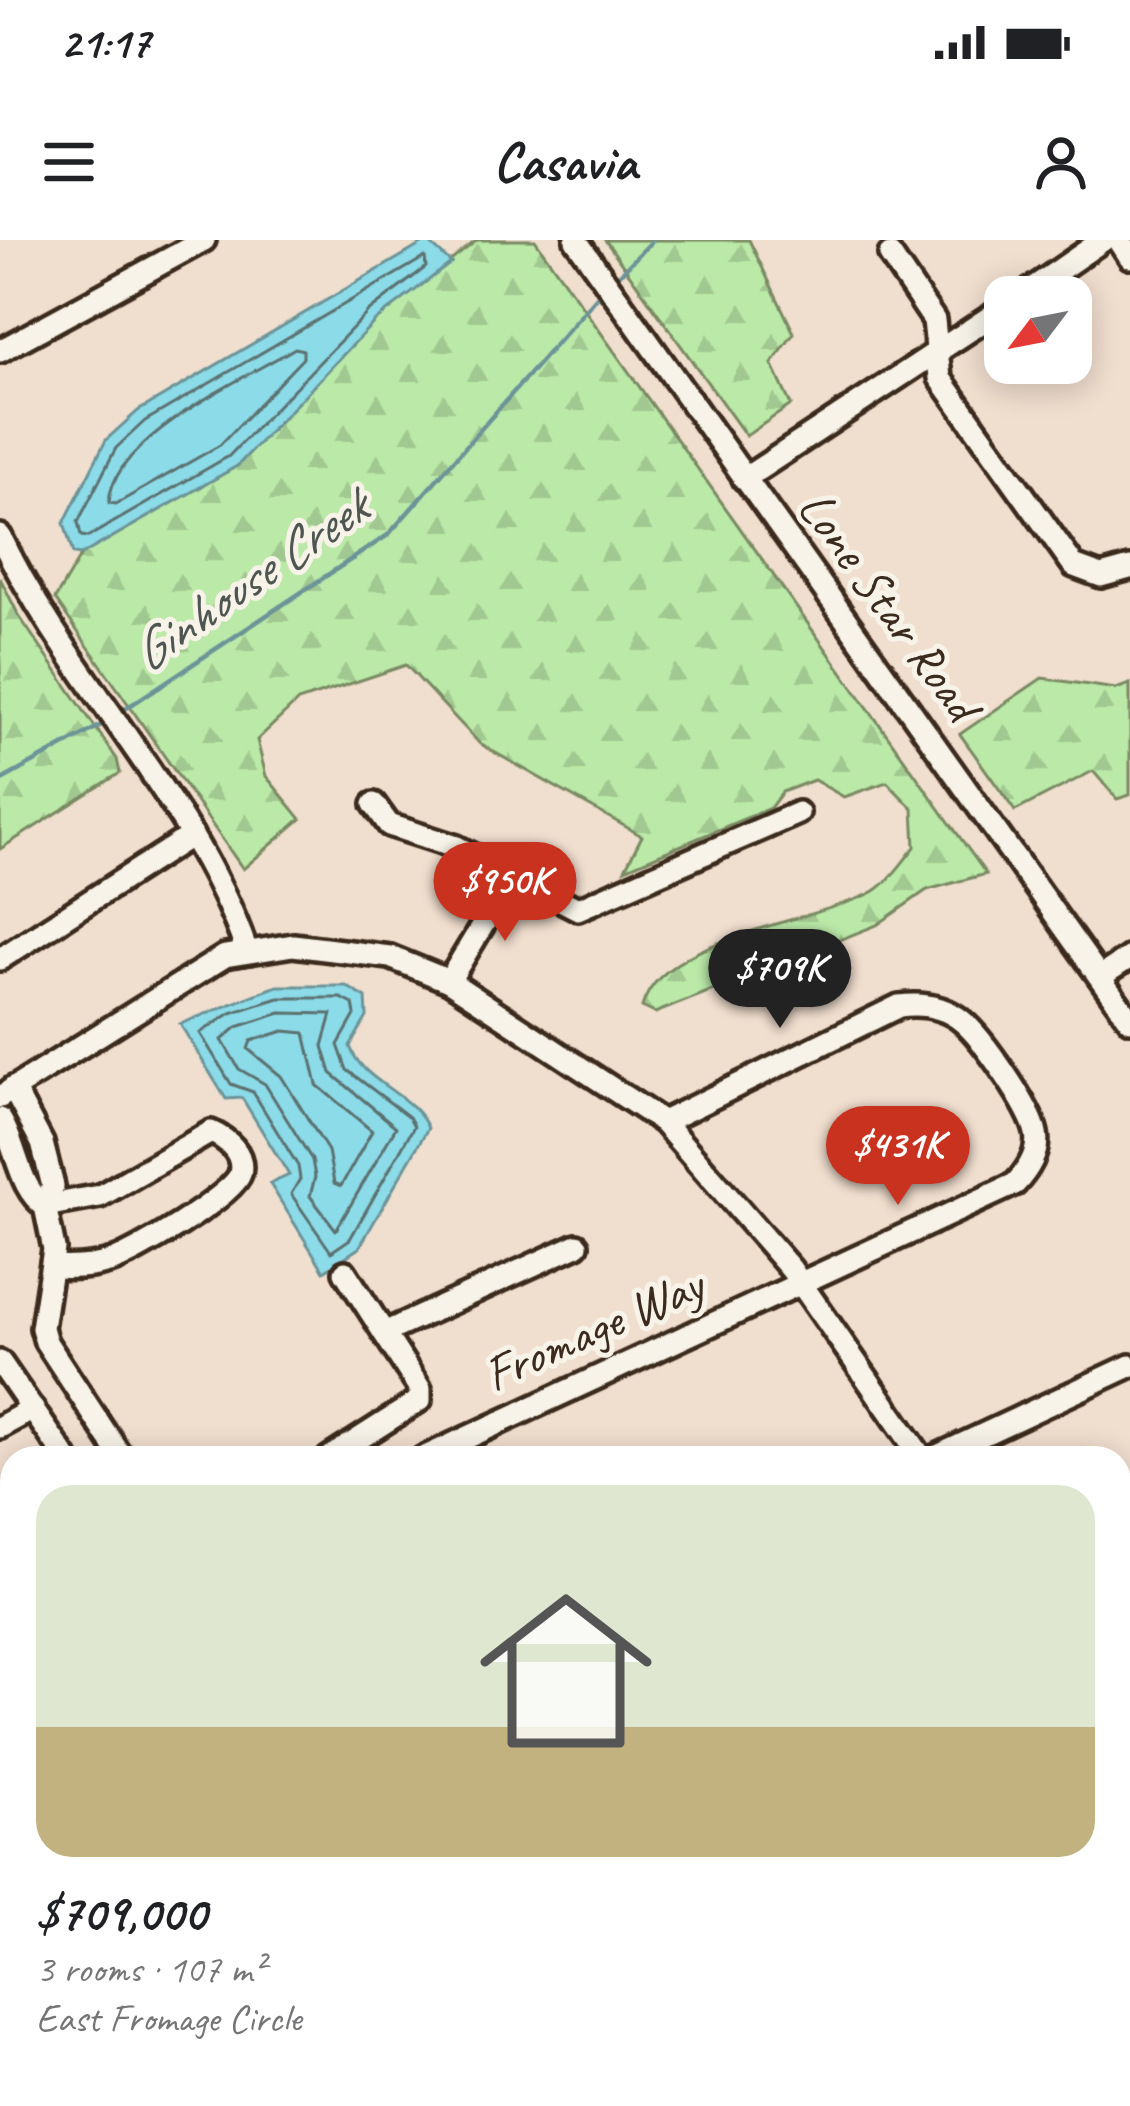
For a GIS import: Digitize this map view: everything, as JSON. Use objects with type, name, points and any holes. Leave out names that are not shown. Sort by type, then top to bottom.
[{"type":"street","points":[[0,352],[204,240]]},
{"type":"street","name":"Lone Star Road","points":[[576,240],[1130,1020]]},
{"type":"street","points":[[1050,276],[1102,240]]},
{"type":"street","points":[[1119,240],[1130,257]]},
{"type":"street","points":[[890,255],[934,320],[940,378],[1074,566],[1087,575],[1130,568]]},
{"type":"street","points":[[744,479],[984,322]]},
{"type":"street","points":[[0,536],[28,596],[192,835],[228,896],[246,949]]},
{"type":"street","points":[[374,804],[388,825],[457,847],[578,909],[594,906],[798,813]]},
{"type":"street","points":[[0,959],[192,835]]},
{"type":"street","points":[[449,982],[511,878]]},
{"type":"street","points":[[114,1446],[46,1342],[42,1328],[53,1267],[45,1206],[53,1186],[44,1153],[7,1093],[200,968],[246,949],[342,946],[390,957],[449,982],[663,1122],[741,1206],[914,1446]]},
{"type":"street","points":[[1100,977],[1130,957]]},
{"type":"street","name":"Fromage Way","points":[[449,1446],[1015,1184],[1037,1147],[1024,1106],[962,1021],[934,1006],[916,1004],[880,1015],[663,1122]]},
{"type":"street","points":[[0,1119],[30,1194],[45,1206],[100,1196],[211,1132],[229,1140],[238,1156],[242,1171],[233,1186],[164,1233],[113,1262],[53,1267]]},
{"type":"street","points":[[20,1161],[44,1153]]},
{"type":"street","points":[[384,1333],[577,1245]]},
{"type":"street","points":[[345,1272],[420,1389],[419,1400],[362,1446]]},
{"type":"street","points":[[0,1362],[58,1446]]},
{"type":"street","points":[[959,1446],[1130,1366]]},
{"type":"street","points":[[0,1427],[33,1409]]},
{"type":"green space","points":[[477,240],[535,240],[986,874],[927,890],[877,925],[655,1013],[642,1007],[655,983],[677,964],[706,948],[843,904],[882,885],[915,847],[913,809],[887,782],[844,797],[814,780],[782,792],[770,808],[625,869],[642,836],[480,744],[406,665],[298,701],[257,740],[266,776],[301,819],[243,869],[55,599],[81,555],[237,466],[376,320]]},
{"type":"green space","points":[[605,240],[749,240],[794,333],[772,364],[791,405],[746,436]]},
{"type":"green space","points":[[0,578],[19,616],[117,759],[120,773],[0,849]]},
{"type":"green space","points":[[1042,678],[1116,689],[1130,684],[1130,795],[1117,799],[1093,771],[1015,811],[960,734]]},
{"type":"water","points":[[427,241],[451,263],[376,320],[237,466],[81,555],[73,554],[64,523],[106,440],[138,411]]},
{"type":"water","points":[[277,986],[346,986],[366,998],[367,1017],[350,1046],[356,1059],[411,1105],[428,1128],[359,1248],[324,1271],[270,1184],[289,1175],[242,1098],[226,1099],[180,1024]]},
{"type":"waterway","name":"Ginhouse Creek","points":[[616,278],[653,240]]},
{"type":"waterway","name":"Ginhouse Creek","points":[[119,713],[388,535],[603,290]]},
{"type":"waterway","name":"Ginhouse Creek","points":[[0,781],[105,723]]}]
